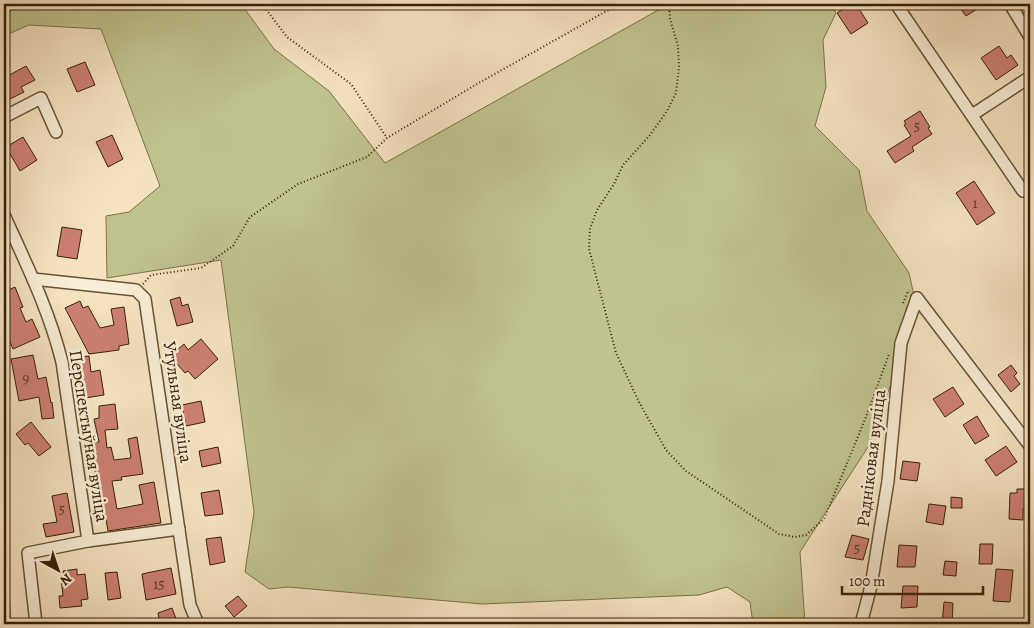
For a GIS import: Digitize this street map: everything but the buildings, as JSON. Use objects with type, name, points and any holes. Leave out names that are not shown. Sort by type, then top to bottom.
[{"type":"street","points":[[896,4],[972,114],[1027,188]]},
{"type":"street","points":[[1010,4],[1030,37]]},
{"type":"street","points":[[972,114],[1030,77]]},
{"type":"street","points":[[4,117],[41,98],[56,132]]},
{"type":"street","name":"Перспектыўная вуліца","points":[[4,215],[52,327],[62,362],[88,541],[28,553],[36,624]]},
{"type":"street","points":[[33,280],[136,290]]},
{"type":"street","name":"Утульная вуліца","points":[[136,290],[145,299],[147,306],[190,606],[198,624]]},
{"type":"street","points":[[917,298],[1030,446]]},
{"type":"street","name":"Радніковая вуліца","points":[[861,624],[871,586],[888,480],[900,343],[917,298]]},
{"type":"street","points":[[88,541],[179,528]]},
{"type":"path","points":[[262,4],[287,37],[351,84],[387,138]]},
{"type":"path","points":[[136,290],[151,275],[201,268],[233,246],[250,217],[290,189],[298,184],[367,157],[387,138],[477,84],[619,4]]},
{"type":"path","points":[[668,4],[670,19],[678,46],[679,67],[676,93],[668,111],[623,165],[614,184],[597,210],[590,229],[589,249],[616,353],[639,402],[666,450],[686,471],[779,534],[795,537],[806,534],[824,519],[863,425],[891,349]]},
{"type":"path","points":[[903,305],[908,291],[917,298]]},
{"type":"green space","points":[[4,4],[241,4],[274,49],[329,91],[385,163],[669,4],[831,4],[836,13],[823,40],[826,87],[815,126],[859,170],[867,211],[909,273],[917,309],[870,444],[800,552],[805,624],[753,624],[750,602],[727,587],[699,595],[482,604],[288,587],[269,589],[245,572],[254,512],[221,260],[107,278],[106,216],[129,212],[160,186],[101,29],[29,25],[4,36]]},
{"type":"green space","points":[[4,521],[11,623],[12,624],[4,624]]}]
